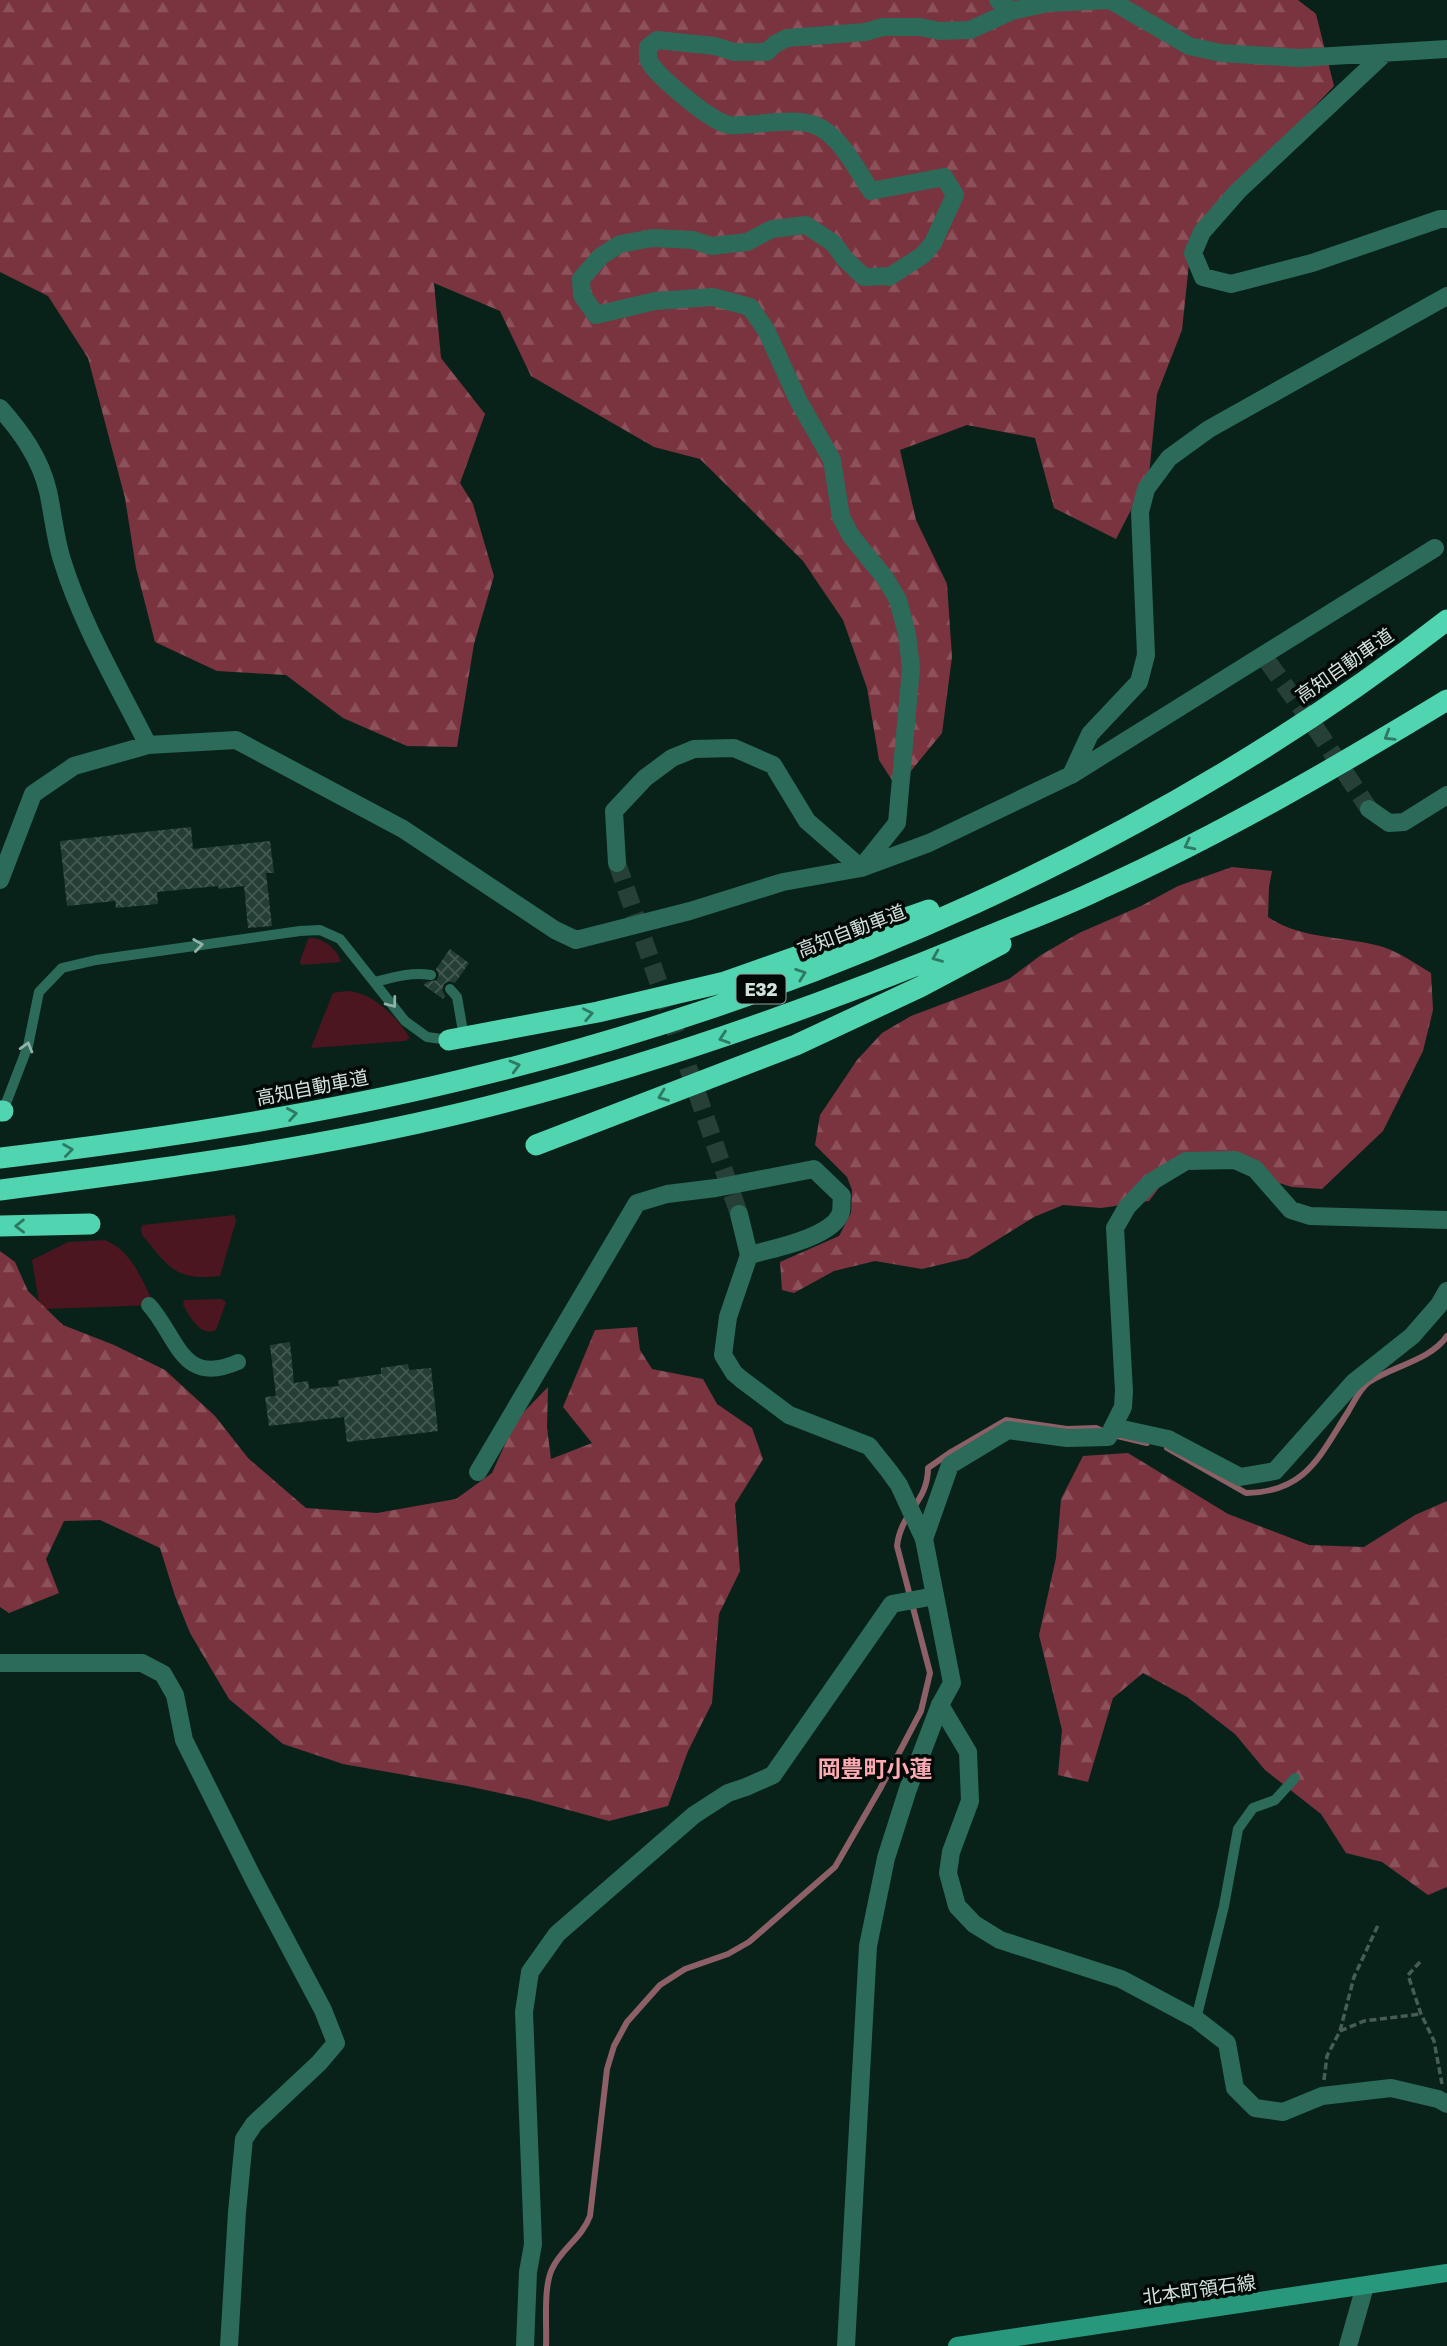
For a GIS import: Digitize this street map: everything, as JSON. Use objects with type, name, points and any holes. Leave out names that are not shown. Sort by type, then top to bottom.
[{"type":"highway","name":"高知自動車道","points":[[0,1158],[175,1134],[319,1110],[456,1082],[585,1048],[733,1000],[897,939],[1056,864],[1191,792],[1322,710],[1447,620]]},
{"type":"highway","name":"E32","points":[[0,1190],[193,1163],[324,1141],[463,1113],[593,1079],[739,1033],[906,970],[1101,889],[1359,754],[1447,700]]},
{"type":"highway","points":[[457,1038],[598,1012],[724,982],[1056,864]]},
{"type":"highway","points":[[536,1145],[796,1045],[920,987],[1101,889]]},
{"type":"highway","points":[[0,1226],[90,1224]]},
{"type":"main road","name":"北本町領石線","points":[[957,2346],[1447,2273]]},
{"type":"street","points":[[861,868],[897,823],[911,668],[907,634],[898,600],[885,578],[851,536],[841,517],[832,460],[798,400],[766,330],[750,307],[713,297],[655,301],[596,315],[582,295],[581,279],[601,256],[620,244],[653,238],[693,240],[711,246],[747,242],[772,229],[806,225],[833,243],[864,277],[889,277],[923,255],[933,243],[955,195],[944,177],[871,191],[842,148],[821,128],[803,122],[726,125],[675,91],[661,77],[648,60],[648,47],[657,40],[715,46],[734,52],[767,52],[775,44],[788,38],[865,32],[883,27],[970,30],[1005,6],[1110,0],[1189,46],[1221,52],[1299,58],[1447,49]]},
{"type":"street","points":[[1384,54],[1238,191],[1202,232],[1193,253],[1203,277],[1231,284],[1312,263],[1440,219],[1447,219]]},
{"type":"street","points":[[1072,775],[1090,734],[1139,682],[1144,670],[1146,655],[1140,512],[1146,489],[1169,458],[1209,429],[1447,296]]},
{"type":"street","points":[[0,408],[20,431],[36,457],[47,489],[61,559],[86,622],[148,745]]},
{"type":"street","points":[[0,880],[33,794],[74,766],[148,745],[236,740],[403,829],[536,917],[576,940],[690,911],[783,883],[861,868],[929,843],[1072,775],[1266,658],[1435,548]]},
{"type":"street","points":[[617,863],[614,811],[645,778],[672,758],[694,749],[734,748],[773,765],[807,821],[861,868]]},
{"type":"street","points":[[1369,809],[1389,823],[1404,822],[1447,795]]},
{"type":"street","points":[[1111,1432],[1123,1407],[1124,1391],[1115,1228],[1127,1207],[1151,1182],[1186,1161],[1235,1160],[1255,1169],[1291,1210],[1310,1216],[1447,1220]]},
{"type":"street","points":[[478,1472],[637,1203],[667,1194],[716,1188],[814,1169],[842,1195],[841,1214],[827,1230],[749,1255]]},
{"type":"street","points":[[739,1214],[749,1255],[728,1317],[723,1355],[734,1373],[789,1415],[869,1446],[894,1478],[924,1539]]},
{"type":"street","points":[[846,2346],[868,1946],[886,1858],[908,1789],[940,1705],[952,1682],[918,1599],[924,1539],[950,1465],[1008,1430],[1067,1438],[1111,1432],[1168,1438],[1240,1477],[1275,1471],[1354,1382],[1412,1336],[1439,1305],[1447,1291]]},
{"type":"street","points":[[149,1305],[178,1352],[188,1362],[208,1369],[225,1368],[238,1362]]},
{"type":"street","points":[[525,2346],[528,2272],[533,2244],[524,2012],[530,1972],[557,1934],[694,1815],[728,1793],[773,1775],[892,1604],[918,1599]]},
{"type":"street","points":[[0,1663],[142,1663],[163,1674],[175,1695],[184,1740],[323,2010],[336,2043],[254,2124],[244,2139],[229,2346]]},
{"type":"street","points":[[940,1705],[968,1752],[970,1801],[951,1852],[948,1873],[957,1906],[974,1924],[1000,1940],[1121,1979],[1196,2019],[1227,2043],[1235,2088],[1255,2108],[1283,2112],[1322,2096],[1391,2088],[1442,2101]]},
{"type":"street","points":[[1348,2346],[1365,2286]]},
{"type":"lane","points":[[2,1111],[28,1046],[39,992],[62,968],[96,960],[320,930],[340,939],[405,1021],[427,1037],[457,1038],[457,997],[450,989]]},
{"type":"lane","points":[[375,982],[402,975],[431,975]]},
{"type":"lane","points":[[1196,2019],[1224,1906],[1238,1829],[1254,1808],[1275,1800],[1295,1779]]},
{"type":"path","points":[[1322,2096],[1327,2056],[1340,2031],[1354,1977],[1379,1923]]},
{"type":"path","points":[[1420,1962],[1408,1975],[1421,2014],[1434,2041],[1443,2085],[1442,2101]]},
{"type":"path","points":[[1340,2031],[1364,2021],[1421,2014]]},
{"type":"shaded area","points":[[308,939],[330,945],[341,962],[301,965]]},
{"type":"shaded area","points":[[356,992],[383,1007],[410,1038],[405,1041],[311,1048],[333,993]]},
{"type":"shaded area","points":[[234,1215],[236,1221],[220,1276],[182,1274],[166,1263],[142,1235],[143,1225]]},
{"type":"shaded area","points":[[105,1240],[130,1259],[155,1305],[45,1309],[39,1302],[32,1260],[68,1242]]},
{"type":"shaded area","points":[[222,1299],[226,1302],[216,1330],[210,1331],[196,1325],[183,1305],[184,1300]]},
{"type":"green space","points":[[0,0],[1298,0],[1316,14],[1334,86],[1232,194],[1190,254],[1182,330],[1157,394],[1149,475],[1116,539],[1054,508],[1035,438],[967,425],[900,450],[916,520],[947,584],[952,657],[942,733],[897,788],[879,760],[867,688],[843,620],[803,561],[700,459],[654,447],[531,376],[500,311],[434,283],[441,358],[485,414],[460,483],[473,504],[494,576],[474,644],[457,747],[407,746],[343,718],[286,675],[217,671],[155,642],[136,568],[125,498],[88,358],[48,296],[0,272]]},
{"type":"green space","points":[[1232,867],[1272,871],[1268,917],[1281,924],[1309,934],[1383,947],[1431,973],[1433,1010],[1423,1051],[1383,1131],[1322,1189],[1292,1187],[1217,1164],[1174,1168],[1149,1201],[1101,1208],[1063,1205],[1034,1217],[968,1258],[922,1269],[875,1261],[834,1271],[794,1293],[782,1290],[780,1262],[839,1236],[851,1213],[852,1190],[847,1177],[815,1145],[820,1115],[857,1060],[882,1033],[911,1016],[1009,979],[1041,955],[1079,933],[1141,906],[1178,886]]},
{"type":"green space","points":[[0,1251],[15,1262],[28,1291],[63,1325],[114,1345],[165,1370],[215,1416],[248,1458],[306,1508],[377,1513],[456,1499],[492,1473],[516,1420],[548,1387],[547,1427],[551,1459],[592,1443],[563,1407],[595,1330],[637,1327],[640,1350],[652,1369],[703,1379],[717,1404],[752,1428],[763,1459],[735,1504],[740,1571],[719,1614],[712,1703],[688,1751],[668,1806],[609,1821],[528,1799],[343,1764],[283,1744],[229,1699],[190,1633],[160,1548],[100,1520],[64,1521],[46,1559],[59,1593],[9,1613],[0,1607]]},
{"type":"green space","points":[[1128,1453],[1228,1514],[1309,1545],[1364,1547],[1415,1515],[1447,1501],[1447,1887],[1428,1895],[1382,1862],[1346,1853],[1321,1814],[1265,1770],[1235,1734],[1187,1697],[1143,1673],[1113,1698],[1088,1782],[1058,1775],[1062,1730],[1039,1635],[1056,1558],[1061,1499],[1083,1456]]},
{"type":"building","points":[[191,827],[193,849],[270,841],[274,873],[266,873],[272,926],[248,928],[244,886],[157,892],[158,904],[116,908],[115,901],[67,906],[60,841]]},
{"type":"building","points":[[450,949],[469,963],[455,983],[449,981],[444,984],[443,999],[424,985],[437,980],[439,975],[436,969]]},
{"type":"building","points":[[290,1342],[294,1383],[308,1381],[309,1389],[339,1386],[338,1380],[381,1374],[381,1368],[408,1364],[409,1370],[431,1368],[438,1431],[347,1442],[344,1417],[269,1426],[265,1397],[276,1396],[270,1345]]},
{"type":"waterway","points":[[1167,1448],[1246,1493],[1283,1486],[1297,1479],[1319,1457],[1366,1385],[1431,1351],[1447,1336]]},
{"type":"waterway","points":[[546,2346],[546,2296],[549,2277],[556,2262],[582,2231],[590,2216],[607,2069],[614,2046],[627,2022],[660,1985],[685,1969],[728,1954],[749,1942],[835,1867],[921,1711],[930,1673],[897,1546],[899,1534],[924,1490],[928,1468],[1006,1420],[1067,1429],[1096,1428],[1103,1431]]},
{"type":"waterway","points":[[1113,1435],[1147,1443]]},
{"type":"tunnel","points":[[1268,662],[1369,809]]},
{"type":"tunnel","points":[[617,863],[739,1214]]},
{"type":"district","name":"岡豊町小蓮","points":[[875,1768]]}]
